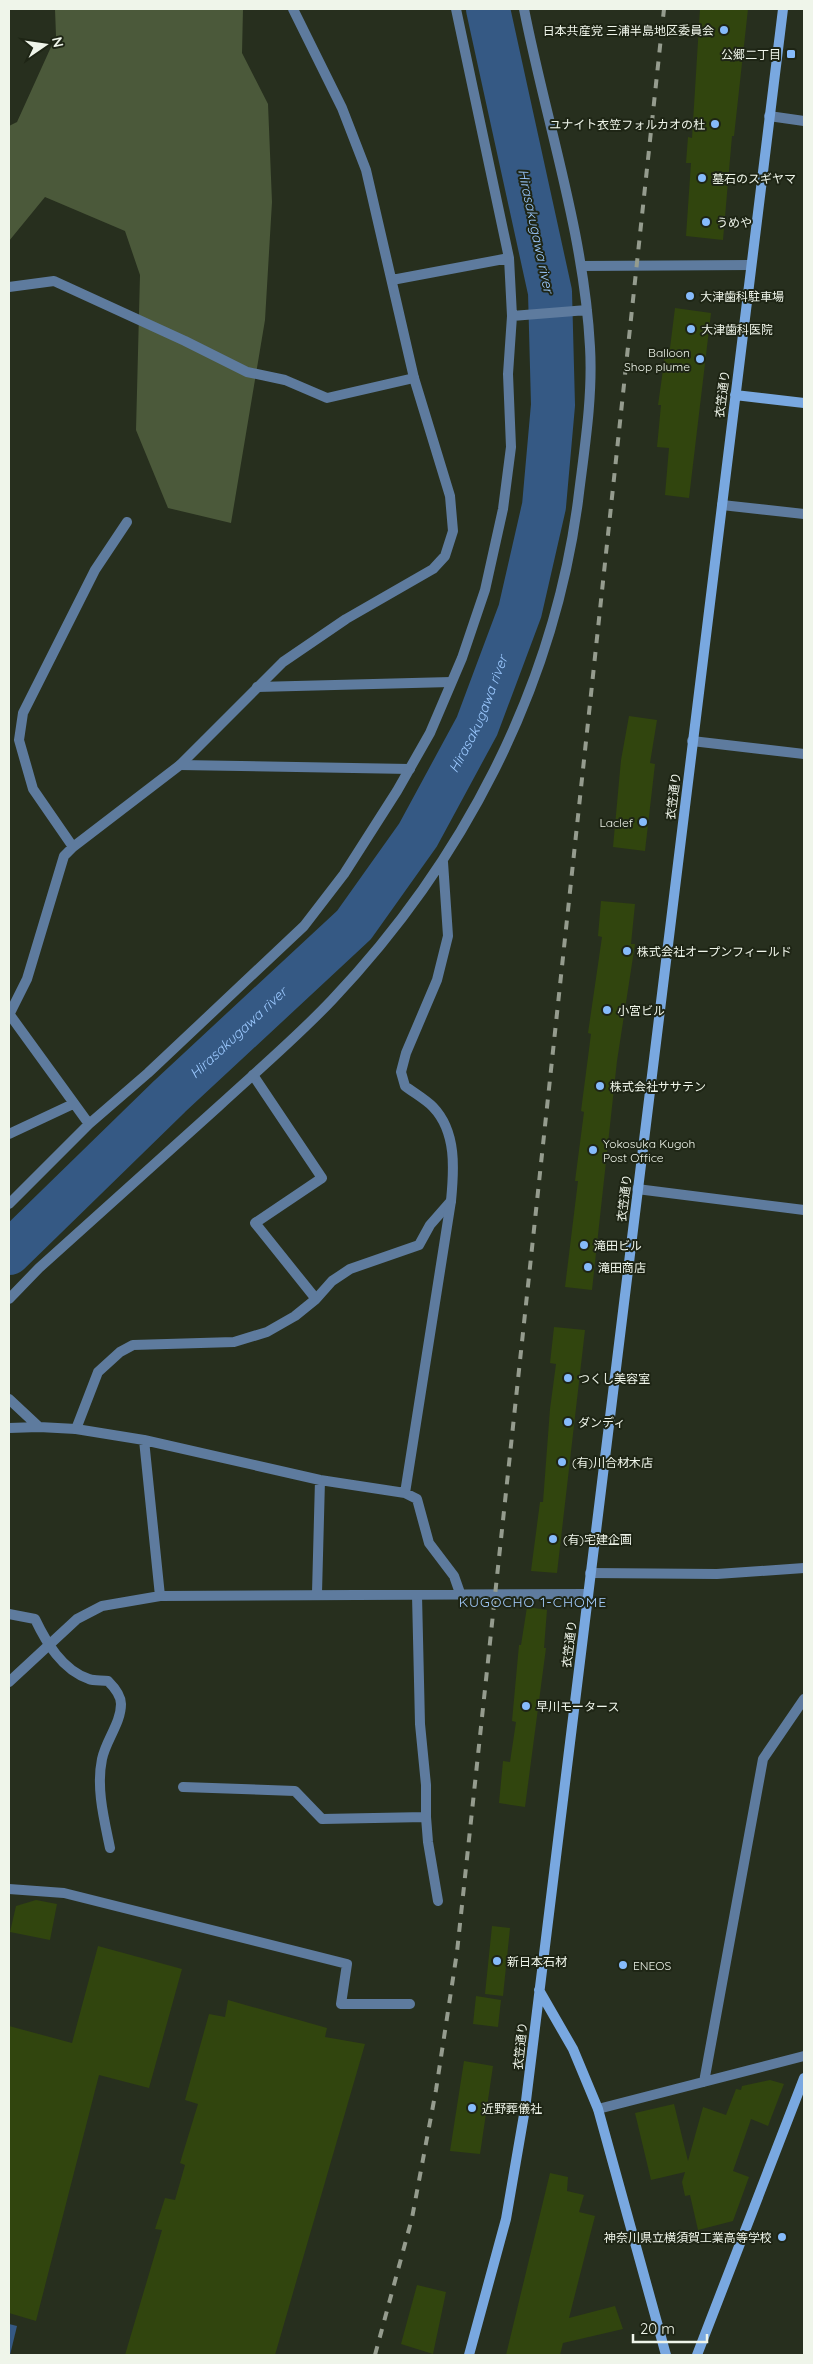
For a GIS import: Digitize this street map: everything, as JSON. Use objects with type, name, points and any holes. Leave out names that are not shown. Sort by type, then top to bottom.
[{"type":"street","points":[[90,1124],[73,1104],[9,1015],[27,979],[64,856],[73,847],[180,766],[283,662],[346,620],[432,569],[445,556],[453,531],[450,496],[414,378],[366,170],[342,108],[293,9]]},
{"type":"street","points":[[9,1204],[90,1124],[148,1073],[304,926],[344,874],[410,768],[430,733],[451,682],[485,590],[503,509],[511,447],[508,374],[515,316],[509,258],[456,9]]},
{"type":"street","points":[[9,1299],[39,1268],[253,1075],[330,1002],[355,974],[443,862],[469,820],[506,748],[553,619],[566,572],[578,495],[587,408],[590,352],[584,311],[581,266],[524,9]]},
{"type":"street","name":"衣笠通り","points":[[469,2355],[506,2219],[526,2109],[587,1594],[782,9]]},
{"type":"street","points":[[769,116],[804,121]]},
{"type":"street","points":[[392,280],[509,258]]},
{"type":"street","points":[[581,266],[751,265]]},
{"type":"street","points":[[9,287],[54,281],[185,341],[247,372],[285,380],[328,398],[414,378]]},
{"type":"street","points":[[515,316],[584,311]]},
{"type":"street","points":[[735,395],[804,403]]},
{"type":"street","points":[[722,505],[804,514]]},
{"type":"street","points":[[73,847],[33,789],[19,740],[24,713],[95,570],[127,522]]},
{"type":"street","points":[[257,688],[451,682]]},
{"type":"street","points":[[692,741],[804,754]]},
{"type":"street","points":[[180,766],[410,768]]},
{"type":"street","points":[[405,1493],[451,1201],[454,1169],[451,1143],[443,1118],[432,1106],[405,1086],[402,1072],[406,1053],[437,980],[448,936],[443,862]]},
{"type":"street","points":[[253,1075],[322,1178],[255,1223],[316,1299]]},
{"type":"street","points":[[9,1134],[73,1104]]},
{"type":"street","points":[[637,1188],[804,1210]]},
{"type":"street","points":[[76,1429],[98,1372],[120,1352],[134,1346],[234,1342],[267,1332],[295,1316],[316,1299],[332,1281],[350,1269],[419,1245],[430,1225],[451,1201]]},
{"type":"street","points":[[9,1399],[39,1427]]},
{"type":"street","points":[[9,1428],[76,1429],[144,1440],[320,1480],[405,1493],[417,1498],[429,1543],[454,1576],[460,1593]]},
{"type":"street","points":[[144,1440],[160,1596]]},
{"type":"street","points":[[318,1594],[320,1480]]},
{"type":"street","points":[[590,1572],[717,1574],[804,1568]]},
{"type":"street","points":[[9,1682],[77,1620],[102,1606],[160,1596],[417,1595],[460,1593],[587,1594]]},
{"type":"street","points":[[417,1595],[420,1724],[426,1785],[426,1816],[428,1842],[438,1901]]},
{"type":"street","points":[[9,1614],[35,1620],[49,1647],[75,1672],[89,1680],[108,1681],[116,1689],[121,1703],[116,1724],[102,1758],[100,1777],[110,1848]]},
{"type":"street","points":[[704,2082],[764,1759],[804,1699]]},
{"type":"street","points":[[183,1786],[295,1792],[322,1819],[426,1816]]},
{"type":"street","points":[[9,1889],[64,1893],[347,1964],[341,2004],[410,2004]]},
{"type":"street","points":[[539,1990],[573,2049],[598,2109],[666,2355]]},
{"type":"street","points":[[598,2109],[804,2056]]},
{"type":"street","points":[[697,2355],[804,2078]]},
{"type":"green space","points":[[55,9],[243,9],[242,53],[268,104],[272,202],[265,320],[231,523],[168,508],[136,430],[140,275],[125,231],[45,197],[9,241],[9,126],[17,122],[56,36]]},
{"type":"water","points":[[9,2324],[17,2326],[10,2355],[9,2355]]},
{"type":"building","points":[[700,9],[748,9],[734,136],[732,136],[723,240],[686,236],[691,163],[686,163],[688,137],[692,138]]},
{"type":"building","points":[[675,308],[711,313],[689,498],[665,495],[669,448],[657,447],[661,405],[658,405],[666,348],[670,348]]},
{"type":"building","points":[[629,716],[657,720],[650,763],[655,764],[645,851],[613,847],[621,760]]},
{"type":"building","points":[[601,901],[635,904],[631,944],[635,944],[617,1061],[592,1290],[565,1287],[578,1181],[575,1181],[584,1112],[581,1111],[591,1034],[588,1033],[602,937],[598,936]]},
{"type":"building","points":[[554,1327],[585,1330],[557,1573],[531,1571],[540,1502],[543,1502],[550,1409],[556,1364],[550,1363]]},
{"type":"building","points":[[527,1607],[547,1610],[544,1648],[546,1648],[525,1807],[499,1803],[503,1761],[510,1762],[516,1722],[512,1721],[519,1645],[521,1645]]},
{"type":"building","points":[[36,1900],[57,1904],[50,1940],[10,1932],[16,1906]]},
{"type":"building","name":"新日本石材","points":[[492,1926],[510,1928],[503,1996],[485,1994]]},
{"type":"building","points":[[98,1946],[182,1969],[149,2088],[99,2075],[36,2321],[9,2313],[9,2026],[72,2043]]},
{"type":"building","points":[[476,1996],[501,2000],[498,2027],[473,2024]]},
{"type":"building","points":[[228,2000],[327,2028],[325,2037],[365,2044],[275,2355],[125,2355],[162,2230],[155,2229],[165,2198],[175,2200],[185,2165],[180,2163],[198,2104],[185,2100],[209,2014],[225,2017]]},
{"type":"building","name":"近野葬儀社","points":[[464,2061],[493,2066],[480,2154],[450,2151]]},
{"type":"building","points":[[770,2080],[784,2084],[768,2126],[751,2119],[733,2171],[749,2177],[733,2221],[698,2230],[690,2195],[685,2196],[682,2182],[685,2172],[651,2180],[635,2113],[674,2104],[688,2161],[703,2107],[726,2115],[736,2089],[741,2090],[742,2086]]},
{"type":"building","points":[[550,2173],[568,2177],[567,2191],[584,2195],[579,2212],[595,2216],[569,2318],[615,2306],[623,2329],[563,2343],[560,2355],[506,2355]]},
{"type":"building","points":[[417,2285],[446,2292],[433,2354],[401,2344]]},
{"type":"waterway","name":"Hirasakugawa river","points":[[9,1253],[170,1096],[354,925],[418,835],[477,726],[520,611],[544,506],[553,405],[550,292],[488,9]]},
{"type":"railway","points":[[375,2355],[412,2218],[436,2090],[457,1952],[664,9]]},
{"type":"place","name":"日本共産党 三浦半島地区委員会","points":[[724,30]]},
{"type":"place","name":"公郷二丁目","points":[[791,54]]},
{"type":"place","name":"ユナイト衣笠フォルカオの杜","points":[[715,124]]},
{"type":"place","name":"墓石のスギヤマ","points":[[702,178]]},
{"type":"place","name":"うめや","points":[[706,222]]},
{"type":"place","name":"大津歯科駐車場","points":[[690,296]]},
{"type":"place","name":"大津歯科医院","points":[[691,329]]},
{"type":"place","name":"Balloon Shop plume","points":[[700,359]]},
{"type":"place","name":"Laclef","points":[[643,822]]},
{"type":"place","name":"株式会社オープンフィールド","points":[[627,951]]},
{"type":"place","name":"小宮ビル","points":[[607,1010]]},
{"type":"place","name":"株式会社ササテン","points":[[600,1086]]},
{"type":"place","name":"Yokosuka Kugoh Post Office","points":[[593,1150]]},
{"type":"place","name":"滝田ビル","points":[[584,1245]]},
{"type":"place","name":"滝田商店","points":[[588,1267]]},
{"type":"place","name":"つくし美容室","points":[[568,1378]]},
{"type":"place","name":"ダンディ","points":[[568,1422]]},
{"type":"place","name":"(有)川合材木店","points":[[562,1462]]},
{"type":"place","name":"(有)宅建企画","points":[[553,1539]]},
{"type":"place","name":"早川モータース","points":[[526,1706]]},
{"type":"place","name":"新日本石材","points":[[497,1961]]},
{"type":"place","name":"ENEOS","points":[[623,1965]]},
{"type":"place","name":"近野葬儀社","points":[[472,2108]]},
{"type":"place","name":"神奈川県立横須賀工業高等学校","points":[[782,2237]]},
{"type":"district","name":"KUGOCHO 1-CHOME","points":[[533,1602]]}]
